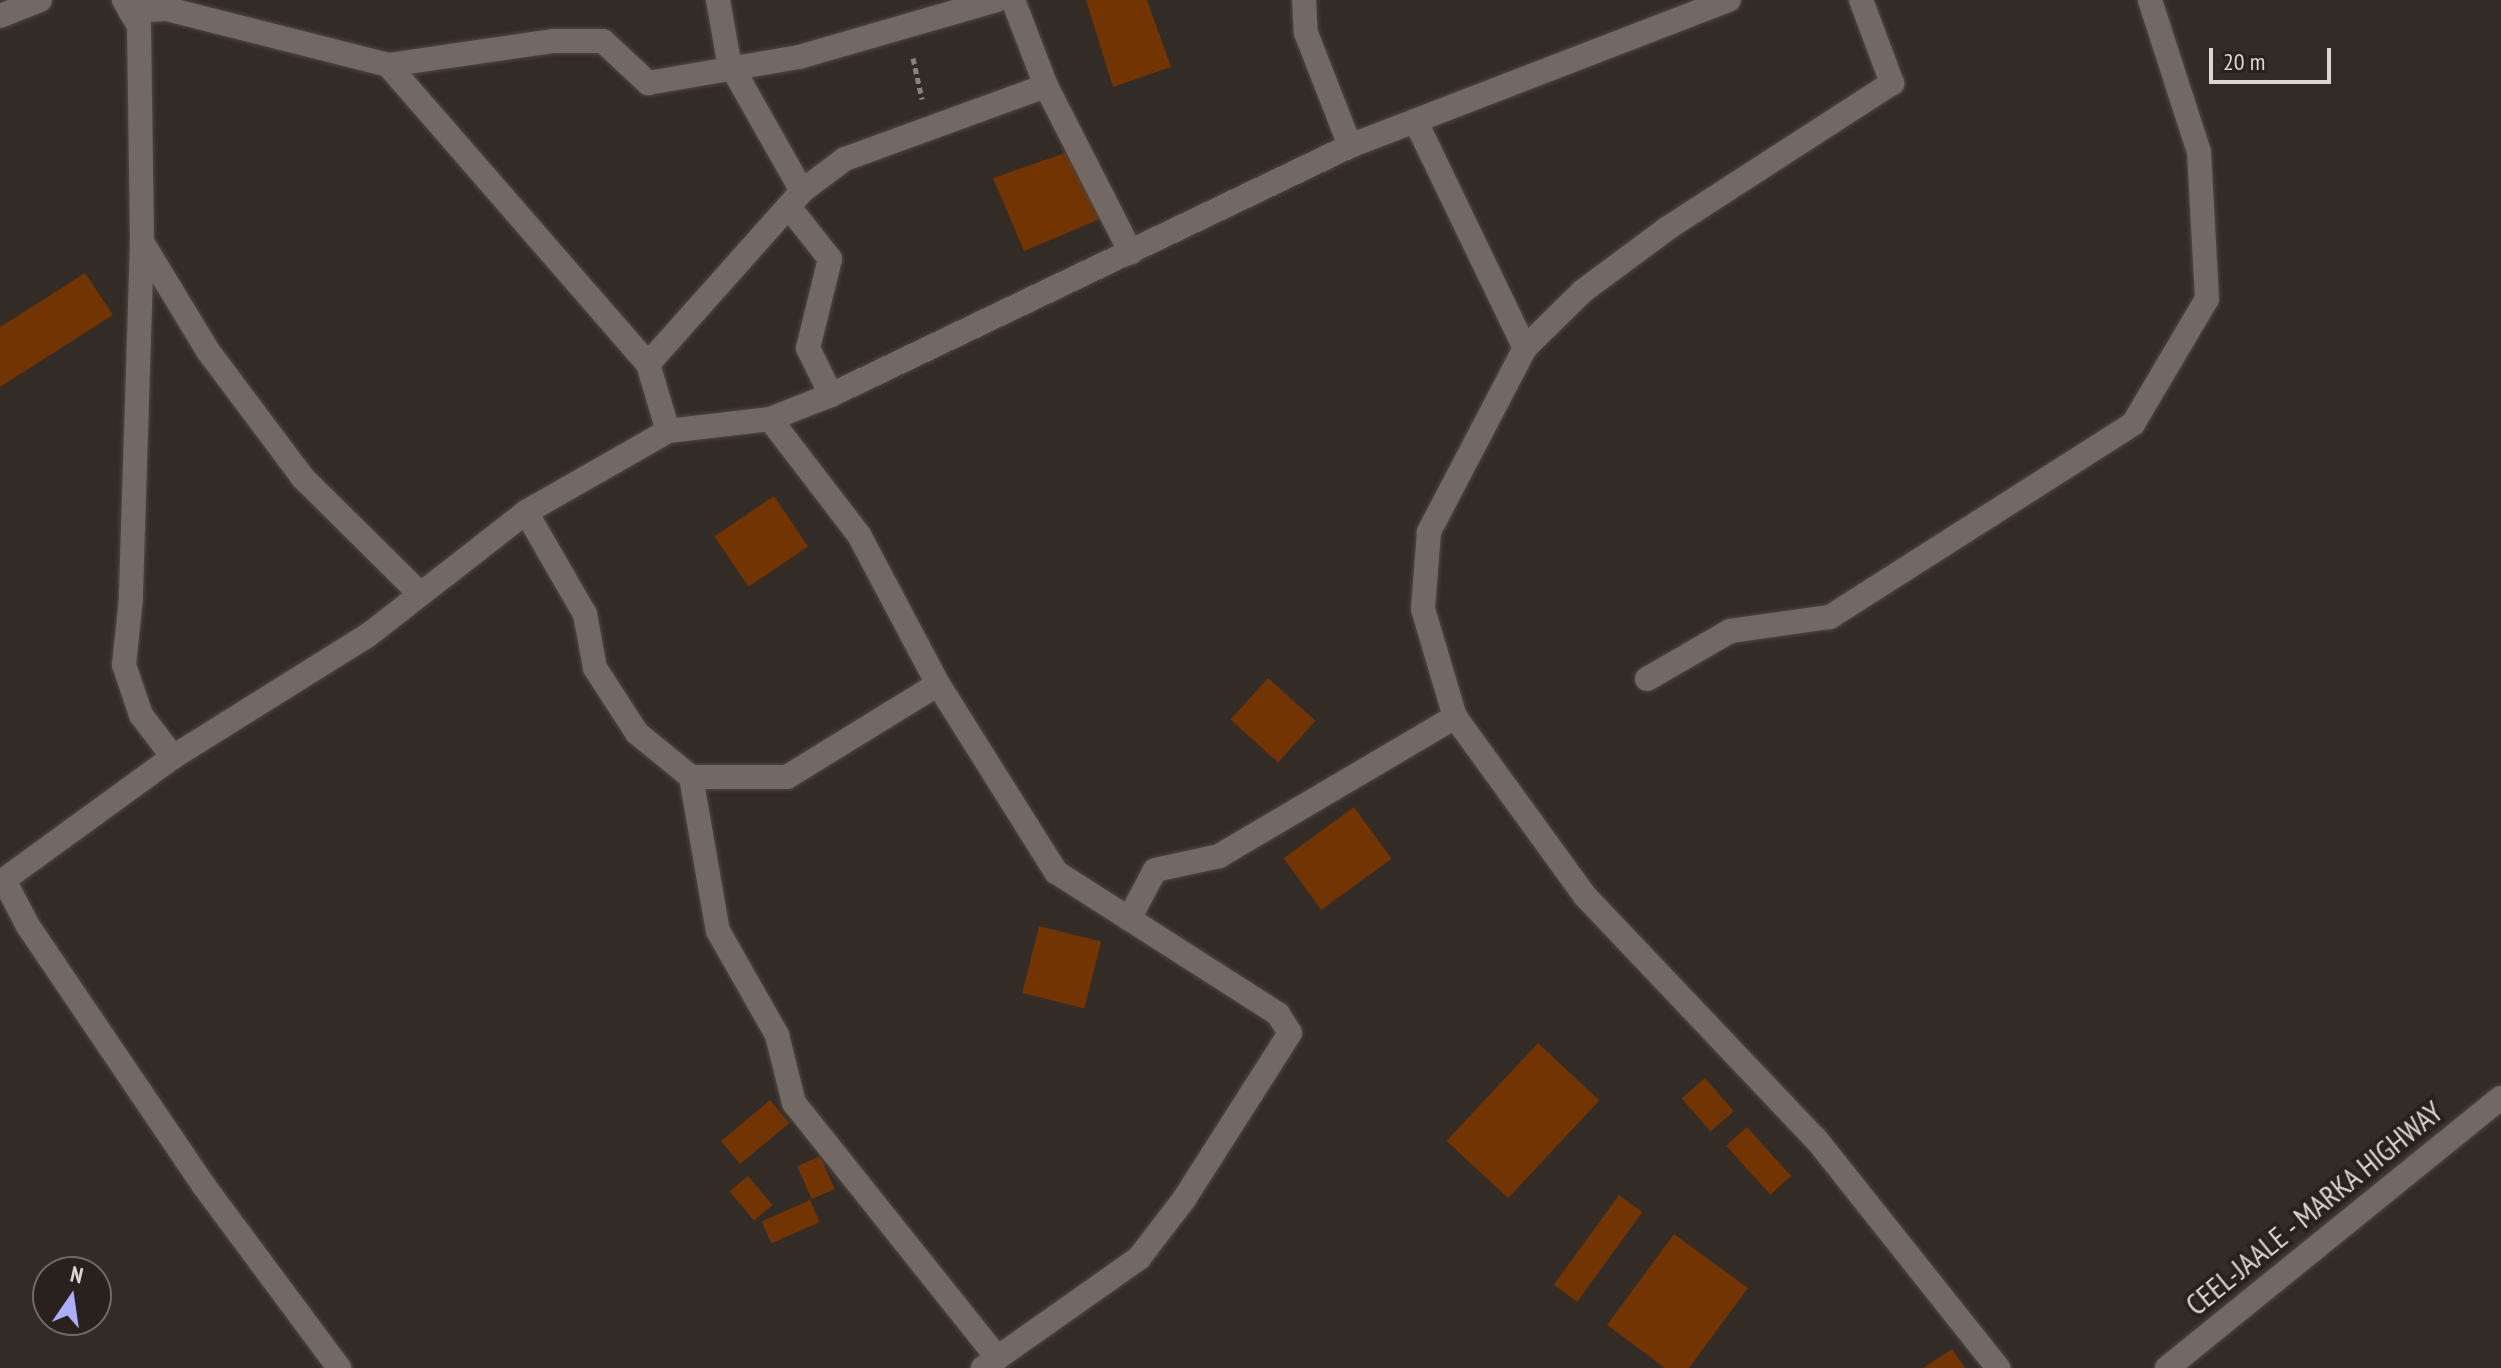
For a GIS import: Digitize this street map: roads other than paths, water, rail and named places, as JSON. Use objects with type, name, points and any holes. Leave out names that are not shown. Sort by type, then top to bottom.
[{"type":"street","points":[[0,16],[40,0]]},
{"type":"street","points":[[718,0],[731,65],[795,199],[830,259],[808,348],[831,395]]},
{"type":"street","points":[[127,6],[167,9],[388,65],[552,41],[603,41],[648,83],[731,65],[799,57],[997,0]]},
{"type":"street","points":[[1013,0],[1046,86],[1131,253]]},
{"type":"street","points":[[1304,0],[1306,33],[1350,146]]},
{"type":"street","points":[[339,1368],[204,1186],[28,926],[2,882],[173,757],[367,636],[418,592],[526,512],[668,431],[770,419],[831,395],[1350,146],[1729,0]]},
{"type":"street","points":[[1861,0],[1892,83],[1668,228],[1583,291],[1525,348],[1429,532],[1423,609],[1455,717],[1585,896],[1816,1139],[1998,1368]]},
{"type":"street","points":[[1647,679],[1730,631],[1830,617],[2133,424],[2207,299],[2199,152],[2150,0]]},
{"type":"street","points":[[127,6],[139,26],[142,242],[131,598],[124,665],[141,715],[173,757]]},
{"type":"street","points":[[388,65],[648,364],[668,431]]},
{"type":"street","points":[[648,364],[795,199],[845,159],[930,131],[1046,86]]},
{"type":"street","points":[[1416,122],[1525,348]]},
{"type":"street","points":[[142,242],[208,351],[303,478],[418,592]]},
{"type":"street","points":[[691,777],[718,931],[777,1035],[794,1103],[990,1362],[1139,1258],[1185,1198],[1290,1033],[1278,1014],[1056,872],[938,684],[859,535],[770,419]]},
{"type":"street","points":[[526,512],[585,614],[595,668],[637,733],[691,777],[787,777],[938,684]]},
{"type":"street","points":[[1129,919],[1155,870],[1219,856],[1455,717]]},
{"type":"street","name":"CEEL-JAALE - MARKA HIGHWAY","points":[[2167,1368],[2501,1098]]}]
